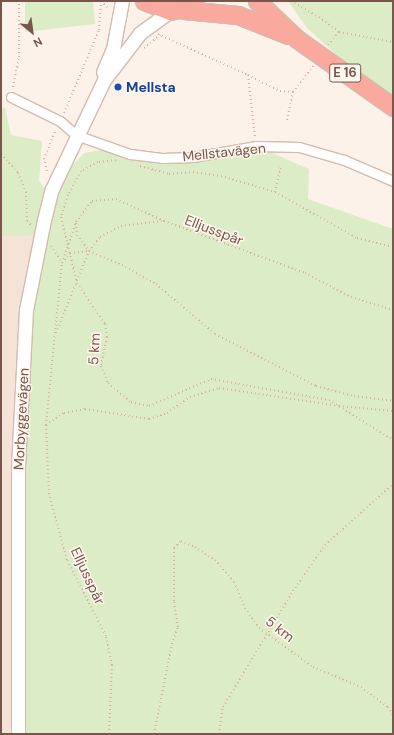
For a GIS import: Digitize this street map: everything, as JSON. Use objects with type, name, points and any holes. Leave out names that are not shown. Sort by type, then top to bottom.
[{"type":"highway","name":"E 16","points":[[144,1],[177,10],[238,15],[297,39]]},
{"type":"highway","points":[[177,10],[204,1]]},
{"type":"highway","name":"E 16","points":[[257,1],[297,39],[393,106]]},
{"type":"street","name":"Morbyggevägen","points":[[86,114],[113,49],[122,1]]},
{"type":"street","name":"Morbyggevägen","points":[[18,734],[18,467],[26,310],[41,235],[52,189],[86,114],[104,80],[146,28],[177,10]]},
{"type":"street","points":[[11,97],[60,121],[76,135]]},
{"type":"street","name":"Mellstavägen","points":[[76,135],[130,154],[162,158],[193,157],[256,146],[299,147],[344,160],[393,181]]},
{"type":"path","points":[[11,97],[19,57],[19,1]]},
{"type":"path","points":[[291,1],[319,17],[339,32],[393,42]]},
{"type":"path","points":[[52,189],[44,159],[92,51],[99,30],[101,2],[120,14]]},
{"type":"path","points":[[146,28],[280,91],[293,92]]},
{"type":"path","points":[[327,47],[339,32]]},
{"type":"path","points":[[287,120],[293,92],[314,65]]},
{"type":"path","points":[[248,76],[256,146]]},
{"type":"path","points":[[1,154],[18,173],[26,192],[27,222],[41,235],[62,263],[70,253],[88,250]]},
{"type":"path","name":"5 km","points":[[123,162],[98,162],[81,171],[68,195],[61,217],[78,283],[105,324],[108,337],[101,366],[108,383],[131,402],[149,406],[212,379],[329,400],[393,440]]},
{"type":"path","points":[[138,166],[169,174],[193,172],[222,176],[275,192],[357,238],[393,247]]},
{"type":"path","points":[[275,192],[281,166]]},
{"type":"path","name":"Elljusspår","points":[[109,734],[112,665],[106,636],[67,560],[49,494],[46,425],[62,263],[76,222],[92,201],[116,199],[164,221],[305,273],[351,297],[393,310]]},
{"type":"path","points":[[55,335],[78,283],[88,250],[100,237],[121,226],[164,221]]},
{"type":"path","points":[[76,222],[77,235],[88,250],[156,284],[215,334],[274,366],[316,386],[354,396],[393,401]]},
{"type":"path","points":[[46,425],[64,413],[85,410],[149,419],[167,413],[190,397],[218,388],[339,406],[393,411]]},
{"type":"path","points":[[219,734],[223,707],[293,591],[325,545],[393,484]]},
{"type":"path","name":"5 km","points":[[154,734],[172,644],[178,627],[174,601],[174,548],[181,541],[195,546],[215,560],[234,582],[246,608],[259,628],[313,667],[361,687],[388,706],[393,715]]},
{"type":"shaded area","points":[[16,234],[41,235],[18,734],[1,734],[1,236]]},
{"type":"green space","points":[[25,1],[93,1],[95,24],[25,32]]},
{"type":"green space","points":[[288,1],[393,1],[393,102],[375,90],[307,28]]},
{"type":"green space","points":[[5,107],[11,135],[42,141],[39,181],[48,193],[84,153],[102,150],[130,157],[162,158],[256,146],[309,169],[308,199],[393,229],[393,734],[18,734],[26,310],[41,235],[1,236],[1,109]]},
{"type":"place","name":"Mellsta","points":[[118,87]]}]
